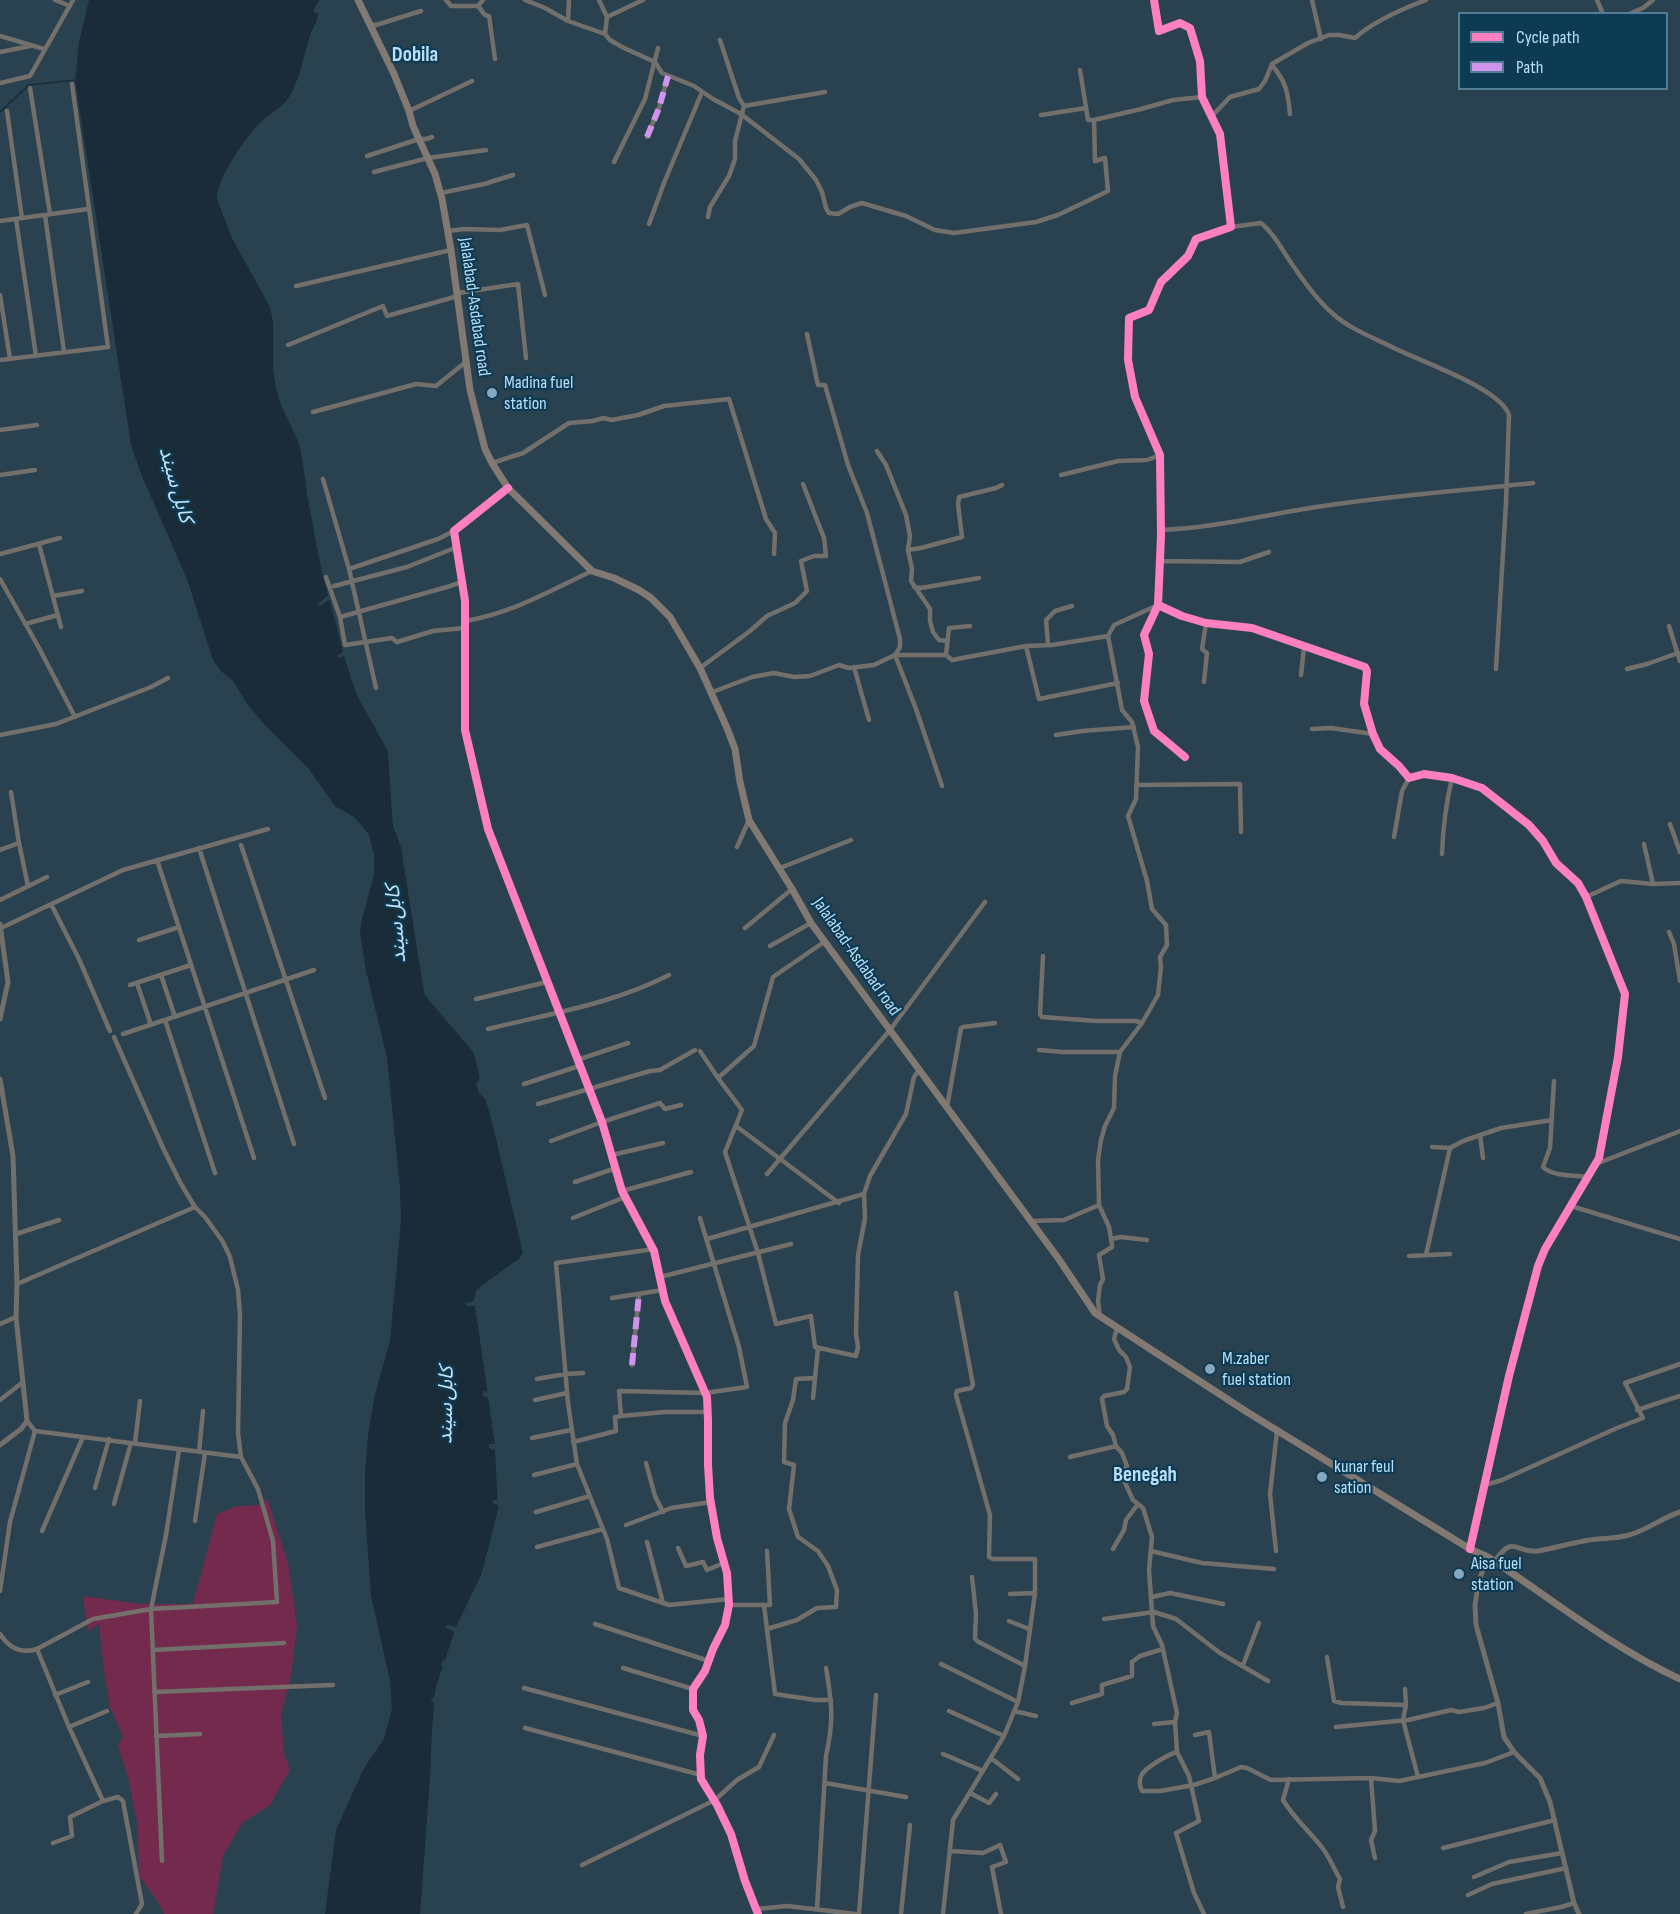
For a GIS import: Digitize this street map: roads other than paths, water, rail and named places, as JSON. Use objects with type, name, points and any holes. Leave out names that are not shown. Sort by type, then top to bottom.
[{"type":"main road","name":"Jalalabad-Asdabad road","points":[[358,0],[394,74],[441,194],[458,294],[470,390],[485,449],[492,463],[508,488],[592,571],[639,590],[651,598],[670,617],[699,668],[727,728],[735,749],[749,820],[780,868],[810,923],[1058,1258],[1095,1313],[1277,1431],[1470,1549],[1492,1559],[1612,1643],[1680,1679]]},
{"type":"street","points":[[55,0],[70,6]]},
{"type":"street","points":[[0,83],[30,76],[74,0]]},
{"type":"street","points":[[446,0],[451,6],[478,6]]},
{"type":"street","points":[[478,6],[483,0]]},
{"type":"street","points":[[525,0],[568,21],[605,34],[624,48],[655,62],[662,73],[678,78],[741,114],[799,159],[816,180],[830,213],[838,214],[862,203],[906,216],[935,230],[954,233],[1036,222],[1058,215],[1108,191],[1105,158],[1095,161],[1094,120]]},
{"type":"street","points":[[568,21],[569,0]]},
{"type":"street","points":[[599,0],[607,16],[605,34]]},
{"type":"street","points":[[607,16],[643,0]]},
{"type":"street","points":[[1154,0],[1159,31],[1180,23],[1190,28],[1200,61],[1202,97],[1220,134],[1230,227]]},
{"type":"street","points":[[1312,0],[1321,39]]},
{"type":"street","points":[[1212,117],[1230,97],[1262,86],[1272,64],[1308,43],[1329,35],[1354,38],[1383,19],[1426,0]]},
{"type":"street","points":[[1634,12],[1653,0]]},
{"type":"street","points":[[478,6],[485,15],[489,16],[495,59]]},
{"type":"street","points":[[369,24],[376,25],[421,11]]},
{"type":"street","points":[[0,36],[44,49]]},
{"type":"street","points":[[720,40],[739,98],[744,106]]},
{"type":"street","points":[[0,52],[33,46]]},
{"type":"street","points":[[614,162],[645,99],[658,48]]},
{"type":"street","points":[[1272,64],[1286,86],[1290,114]]},
{"type":"street","points":[[1080,70],[1088,120],[1141,110],[1173,100],[1202,97]]},
{"type":"street","points":[[647,137],[659,108],[668,76]]},
{"type":"street","points":[[409,111],[472,81]]},
{"type":"street","points":[[0,360],[108,347],[72,84]]},
{"type":"street","points":[[30,88],[64,352]]},
{"type":"street","points":[[649,224],[702,92]]},
{"type":"street","points":[[744,106],[825,92]]},
{"type":"street","points":[[708,217],[710,207],[729,176],[735,159],[735,141],[744,106]]},
{"type":"street","points":[[1041,115],[1086,108]]},
{"type":"street","points":[[7,111],[36,356]]},
{"type":"street","points":[[368,156],[432,137]]},
{"type":"street","points":[[374,172],[428,158],[486,150]]},
{"type":"street","points":[[441,194],[513,175]]},
{"type":"street","points":[[0,221],[88,209]]},
{"type":"street","points":[[1185,756],[1154,731],[1144,701],[1149,654],[1144,635],[1158,606],[1161,530],[1160,455],[1134,397],[1128,360],[1128,318],[1149,310],[1161,282],[1188,256],[1196,239],[1230,227],[1261,223],[1273,236],[1315,296],[1333,314],[1389,346],[1461,379],[1498,399],[1506,408],[1509,415],[1507,486],[1496,669]]},
{"type":"street","points":[[448,231],[500,230],[526,225],[545,295]]},
{"type":"street","points":[[296,286],[451,250]]},
{"type":"street","points":[[288,345],[383,306],[387,316],[458,294],[518,284],[526,358]]},
{"type":"street","points":[[0,295],[10,359]]},
{"type":"street","points":[[807,334],[818,385],[825,385],[848,465],[867,513],[900,639],[900,647],[895,655]]},
{"type":"street","points":[[313,412],[416,384],[436,386],[467,361]]},
{"type":"street","points":[[492,463],[523,453],[569,423],[603,418],[612,420],[638,415],[664,406],[729,399],[766,519],[775,533],[774,554]]},
{"type":"street","points":[[0,430],[37,425]]},
{"type":"street","points":[[877,451],[894,483],[906,515],[910,536],[908,550],[912,569],[911,581],[930,609],[933,632],[939,640],[946,641]]},
{"type":"street","points":[[1061,475],[1118,461],[1147,460],[1160,455]]},
{"type":"street","points":[[0,475],[35,470]]},
{"type":"street","points":[[323,479],[349,569],[376,688]]},
{"type":"street","points":[[1161,530],[1202,527],[1311,508],[1533,483]]},
{"type":"street","points":[[699,668],[766,616],[795,603],[807,591],[801,561],[814,556],[826,556],[824,538],[803,484]]},
{"type":"street","points":[[908,550],[960,538],[963,535],[959,497],[1002,485]]},
{"type":"street","points":[[349,569],[438,539],[454,531],[508,488]]},
{"type":"street","points":[[454,531],[465,601],[465,730],[489,829],[602,1122],[622,1191],[654,1249],[665,1301],[705,1393],[708,1412],[711,1502],[717,1538],[727,1574],[729,1602],[725,1625],[693,1689],[693,1710],[699,1720],[703,1736],[700,1755],[701,1779],[731,1834],[749,1894],[758,1912],[787,1906],[857,1914],[876,1695]]},
{"type":"street","points":[[0,554],[60,538]]},
{"type":"street","points":[[39,544],[61,627]]},
{"type":"street","points":[[334,586],[407,567],[457,548]]},
{"type":"street","points":[[1160,561],[1240,562],[1269,552]]},
{"type":"street","points":[[465,621],[524,605],[592,571]]},
{"type":"street","points":[[326,577],[340,617],[345,645],[392,638],[397,642],[433,631],[464,628]]},
{"type":"street","points":[[914,587],[921,588],[979,578]]},
{"type":"street","points":[[0,579],[75,717]]},
{"type":"street","points":[[340,617],[462,582]]},
{"type":"street","points":[[52,596],[82,591]]},
{"type":"street","points":[[1048,644],[1046,620],[1055,611],[1072,606]]},
{"type":"street","points":[[1100,1317],[1098,1301],[1103,1279],[1099,1255],[1112,1247],[1112,1239],[1099,1205],[1099,1150],[1105,1126],[1114,1108],[1115,1076],[1120,1052],[1142,1023],[1158,995],[1160,957],[1167,945],[1166,925],[1152,909],[1147,881],[1128,816],[1136,799],[1137,747],[1132,722],[1122,710],[1108,636],[1114,625],[1158,606],[1206,623],[1252,628],[1365,667],[1367,671],[1364,704],[1373,734],[1380,749],[1409,778]]},
{"type":"street","points":[[25,624],[58,615]]},
{"type":"street","points":[[1204,681],[1207,653],[1202,649],[1206,623]]},
{"type":"street","points":[[946,655],[949,628],[970,626]]},
{"type":"street","points":[[1669,626],[1680,661]]},
{"type":"street","points":[[710,693],[752,677],[774,673],[794,677],[810,676],[839,665],[854,667],[874,665],[895,655],[946,655],[952,660],[1026,646],[1052,645],[1108,636]]},
{"type":"street","points":[[1026,646],[1039,699],[1118,683]]},
{"type":"street","points":[[1301,675],[1304,647]]},
{"type":"street","points":[[1627,669],[1678,653]]},
{"type":"street","points":[[895,655],[942,786]]},
{"type":"street","points":[[854,667],[869,720]]},
{"type":"street","points":[[0,735],[56,724],[151,687],[168,678]]},
{"type":"street","points":[[1056,735],[1134,727]]},
{"type":"street","points":[[1312,729],[1331,728],[1373,734]]},
{"type":"street","points":[[1394,837],[1402,791],[1409,778],[1424,774],[1452,778],[1482,788],[1529,825],[1543,841],[1556,863],[1578,883],[1586,897],[1625,994],[1617,1065],[1599,1158],[1545,1250],[1533,1282],[1470,1549]]},
{"type":"street","points":[[1442,854],[1443,830],[1452,778]]},
{"type":"street","points":[[1136,785],[1240,784],[1242,832]]},
{"type":"street","points":[[11,792],[28,886]]},
{"type":"street","points":[[737,847],[749,820]]},
{"type":"street","points":[[1670,824],[1680,852]]},
{"type":"street","points":[[0,1019],[8,982],[2,952],[1,926],[123,870],[268,829]]},
{"type":"street","points":[[780,868],[851,840]]},
{"type":"street","points":[[0,849],[19,843]]},
{"type":"street","points":[[241,844],[325,1098]]},
{"type":"street","points":[[1644,844],[1653,884]]},
{"type":"street","points":[[199,848],[294,1144]]},
{"type":"street","points":[[157,860],[254,1158]]},
{"type":"street","points":[[0,900],[47,877]]},
{"type":"street","points":[[1586,897],[1621,881],[1653,884],[1680,883]]},
{"type":"street","points":[[745,928],[792,890]]},
{"type":"street","points":[[767,1174],[890,1030],[985,902]]},
{"type":"street","points":[[51,904],[79,959],[110,1031]]},
{"type":"street","points":[[770,946],[810,923]]},
{"type":"street","points":[[139,940],[179,927]]},
{"type":"street","points":[[1669,932],[1674,944],[1680,981]]},
{"type":"street","points":[[718,1078],[754,1046],[773,977],[824,942]]},
{"type":"street","points":[[1043,956],[1042,1017],[1142,1023]]},
{"type":"street","points":[[130,985],[191,964]]},
{"type":"street","points":[[123,1034],[314,970]]},
{"type":"street","points":[[161,975],[175,1017]]},
{"type":"street","points":[[488,1029],[594,1003],[642,988],[669,975]]},
{"type":"street","points":[[476,999],[547,982]]},
{"type":"street","points":[[137,983],[151,1025]]},
{"type":"street","points":[[165,1020],[215,1173]]},
{"type":"street","points":[[947,1107],[961,1028],[995,1023]]},
{"type":"street","points":[[0,1634],[12,1647],[29,1652],[37,1650],[93,1619],[151,1609],[277,1602],[273,1541],[258,1489],[241,1457],[238,1433],[240,1315],[238,1290],[230,1257],[223,1242],[195,1207],[163,1148],[114,1037]]},
{"type":"street","points":[[577,1060],[628,1043]]},
{"type":"street","points":[[1039,1050],[1120,1052]]},
{"type":"street","points":[[589,1088],[538,1104],[654,1067],[660,1070],[698,1051],[742,1110],[725,1152],[758,1253],[776,1324],[811,1316],[815,1347],[856,1356],[858,1347],[856,1335],[857,1266],[866,1218],[864,1194],[870,1176],[906,1114],[914,1077],[919,1070]]},
{"type":"street","points":[[524,1084],[579,1066]]},
{"type":"street","points":[[0,1079],[13,1156],[16,1317],[27,1421],[35,1431],[241,1457]]},
{"type":"street","points":[[1554,1081],[1550,1148],[1543,1165],[1544,1169],[1554,1173],[1589,1177]]},
{"type":"street","points":[[551,1141],[660,1103],[665,1109],[681,1106]]},
{"type":"street","points":[[1432,1147],[1450,1148],[1501,1128],[1552,1120]]},
{"type":"street","points":[[736,1126],[839,1203]]},
{"type":"street","points":[[1596,1165],[1680,1131]]},
{"type":"street","points":[[1480,1135],[1483,1158]]},
{"type":"street","points":[[612,1155],[663,1143]]},
{"type":"street","points":[[1426,1256],[1450,1148]]},
{"type":"street","points":[[575,1182],[616,1168]]},
{"type":"street","points":[[622,1191],[691,1172]]},
{"type":"street","points":[[707,1239],[864,1194]]},
{"type":"street","points":[[573,1218],[625,1197]]},
{"type":"street","points":[[1030,1221],[1064,1220],[1099,1205]]},
{"type":"street","points":[[1571,1206],[1680,1239]]},
{"type":"street","points":[[17,1284],[195,1207]]},
{"type":"street","points":[[621,1416],[619,1391],[705,1393],[747,1387],[739,1347],[700,1218]]},
{"type":"street","points":[[16,1234],[59,1220]]},
{"type":"street","points":[[1112,1239],[1121,1237],[1147,1240]]},
{"type":"street","points":[[660,1277],[791,1244]]},
{"type":"street","points":[[654,1249],[556,1263],[565,1374],[577,1464],[603,1529],[619,1588],[669,1605],[729,1602],[770,1605],[767,1551]]},
{"type":"street","points":[[1409,1256],[1450,1254]]},
{"type":"street","points":[[612,1299],[663,1290]]},
{"type":"street","points":[[943,1914],[953,1820],[1004,1736],[1018,1702],[1035,1593],[1035,1559],[993,1559],[989,1557],[990,1515],[956,1395],[957,1391],[973,1385],[956,1293]]},
{"type":"street","points":[[632,1365],[639,1294]]},
{"type":"street","points":[[0,1324],[16,1317]]},
{"type":"street","points":[[1118,1328],[1114,1339],[1130,1367],[1127,1389],[1104,1396],[1102,1399],[1107,1426],[1116,1446],[1122,1453],[1126,1466],[1121,1474],[1132,1500],[1143,1508],[1152,1538],[1149,1570],[1155,1631],[1163,1649],[1177,1713],[1174,1722],[1177,1752],[1190,1776],[1198,1821],[1176,1832],[1194,1893],[1204,1914]]},
{"type":"street","points":[[813,1398],[818,1348]]},
{"type":"street","points":[[1485,1485],[1502,1480],[1643,1418],[1625,1383],[1680,1364]]},
{"type":"street","points":[[537,1379],[583,1373]]},
{"type":"street","points":[[766,1629],[797,1620],[817,1608],[836,1607],[837,1590],[828,1566],[818,1551],[798,1537],[789,1509],[794,1465],[784,1462],[785,1423],[793,1400],[796,1379],[815,1378]]},
{"type":"street","points":[[0,1400],[23,1382]]},
{"type":"street","points":[[535,1400],[567,1393]]},
{"type":"street","points":[[1637,1410],[1680,1396]]},
{"type":"street","points":[[114,1504],[133,1443],[140,1401]]},
{"type":"street","points":[[195,1521],[202,1452],[203,1411]]},
{"type":"street","points":[[573,1442],[616,1431],[615,1417],[664,1412],[708,1412]]},
{"type":"street","points":[[0,1445],[21,1429],[27,1421]]},
{"type":"street","points":[[532,1437],[572,1430]]},
{"type":"street","points":[[0,1591],[10,1522],[35,1431]]},
{"type":"street","points":[[1276,1551],[1269,1494],[1277,1431]]},
{"type":"street","points":[[42,1531],[83,1437]]},
{"type":"street","points":[[95,1488],[109,1439]]},
{"type":"street","points":[[1070,1457],[1116,1446]]},
{"type":"street","points":[[162,1861],[151,1609],[166,1535],[179,1450]]},
{"type":"street","points":[[646,1463],[655,1496],[663,1512]]},
{"type":"street","points":[[534,1475],[577,1464]]},
{"type":"street","points":[[536,1512],[590,1496]]},
{"type":"street","points":[[626,1525],[671,1508],[711,1502]]},
{"type":"street","points":[[1113,1549],[1124,1530],[1126,1520],[1138,1504]]},
{"type":"street","points":[[1579,1914],[1574,1902],[1551,1802],[1540,1778],[1514,1752],[1504,1737],[1498,1703],[1476,1624],[1475,1606],[1478,1583],[1492,1559],[1510,1546],[1534,1552],[1582,1541],[1625,1536],[1640,1532],[1665,1517],[1680,1512]]},
{"type":"street","points":[[537,1546],[603,1529]]},
{"type":"street","points":[[647,1542],[663,1603]]},
{"type":"street","points":[[678,1548],[686,1566],[703,1562],[707,1570],[724,1563]]},
{"type":"street","points":[[1151,1551],[1202,1563],[1274,1569]]},
{"type":"street","points":[[972,1577],[976,1614],[975,1638],[1025,1666]]},
{"type":"street","points":[[1010,1594],[1035,1593]]},
{"type":"street","points":[[1152,1597],[1170,1593],[1223,1605]]},
{"type":"street","points":[[764,1605],[775,1694],[831,1700]]},
{"type":"street","points":[[1104,1619],[1154,1612],[1179,1621],[1220,1653],[1269,1681]]},
{"type":"street","points":[[1009,1622],[1029,1629]]},
{"type":"street","points":[[595,1623],[709,1661]]},
{"type":"street","points":[[1243,1665],[1259,1623]]},
{"type":"street","points":[[153,1650],[284,1643]]},
{"type":"street","points":[[1072,1703],[1102,1694],[1102,1685],[1132,1676],[1131,1664],[1135,1659],[1163,1649]]},
{"type":"street","points":[[37,1650],[103,1800]]},
{"type":"street","points":[[1328,1657],[1334,1701],[1406,1706]]},
{"type":"street","points":[[941,1664],[1018,1702]]},
{"type":"street","points":[[623,1668],[693,1689]]},
{"type":"street","points":[[817,1909],[826,1756],[832,1732],[831,1700],[826,1668]]},
{"type":"street","points":[[55,1695],[88,1682]]},
{"type":"street","points":[[154,1692],[333,1685]]},
{"type":"street","points":[[524,1688],[703,1736]]},
{"type":"street","points":[[1405,1689],[1406,1706],[1403,1720],[1418,1777]]},
{"type":"street","points":[[1336,1727],[1403,1720],[1451,1710],[1459,1712],[1498,1703]]},
{"type":"street","points":[[949,1711],[1004,1736]]},
{"type":"street","points":[[1014,1711],[1036,1716]]},
{"type":"street","points":[[69,1727],[107,1712]]},
{"type":"street","points":[[1154,1724],[1174,1722]]},
{"type":"street","points":[[525,1728],[701,1775]]},
{"type":"street","points":[[1195,1735],[1209,1732],[1215,1778]]},
{"type":"street","points":[[156,1736],[200,1734]]},
{"type":"street","points":[[582,1865],[714,1800],[736,1780],[759,1767],[774,1735]]},
{"type":"street","points":[[1177,1752],[1165,1756],[1143,1773],[1140,1780],[1142,1791],[1160,1791],[1192,1785],[1241,1767],[1271,1780],[1371,1778],[1399,1781],[1485,1763],[1514,1752]]},
{"type":"street","points":[[943,1754],[983,1771]]},
{"type":"street","points":[[991,1758],[1018,1779]]},
{"type":"street","points":[[1371,1778],[1375,1831],[1371,1840],[1375,1858]]},
{"type":"street","points":[[1289,1779],[1283,1800],[1328,1857],[1340,1879],[1338,1887],[1343,1907]]},
{"type":"street","points":[[825,1783],[906,1797]]},
{"type":"street","points":[[970,1793],[989,1803],[996,1794]]},
{"type":"street","points":[[53,1843],[72,1836],[71,1816],[103,1800],[118,1797],[123,1801],[142,1904],[136,1914]]},
{"type":"street","points":[[1443,1848],[1555,1820]]},
{"type":"street","points":[[901,1914],[910,1825]]},
{"type":"street","points":[[950,1851],[983,1853],[1000,1845],[1006,1862],[993,1867],[1001,1914]]},
{"type":"street","points":[[1474,1877],[1513,1861],[1562,1853]]},
{"type":"street","points":[[1468,1894],[1502,1881],[1566,1868]]},
{"type":"street","points":[[1526,1914],[1574,1902]]},
{"type":"water","name":"کابل سيند","points":[[89,0],[319,0],[313,11],[318,14],[317,20],[298,79],[291,93],[284,103],[256,127],[241,146],[227,169],[217,199],[232,238],[270,307],[273,322],[273,369],[276,389],[303,456],[307,494],[322,573],[351,678],[361,703],[388,751],[393,825],[401,847],[424,991],[428,999],[474,1054],[480,1078],[476,1084],[479,1093],[486,1100],[493,1125],[523,1253],[520,1258],[480,1287],[475,1305],[495,1445],[498,1510],[482,1573],[456,1627],[436,1687],[420,1914],[325,1914],[336,1830],[364,1768],[384,1739],[392,1709],[390,1681],[371,1596],[365,1512],[368,1435],[375,1394],[390,1341],[401,1220],[387,1057],[366,971],[360,932],[374,875],[374,854],[369,835],[362,826],[354,817],[335,806],[308,768],[265,725],[247,704],[234,682],[221,671],[213,660],[187,579],[142,476],[131,445],[75,80],[79,42]]},
{"type":"waterway","points":[[0,112],[29,85],[75,80]]},
{"type":"place","name":"Madina fuel station","points":[[492,393]]},
{"type":"place","name":"M.zaber fuel station","points":[[1210,1369]]},
{"type":"place","name":"kunar feul sation","points":[[1322,1477]]},
{"type":"place","name":"Aisa fuel station","points":[[1459,1574]]},
{"type":"district","name":"Dobila","points":[[415,56]]},
{"type":"district","name":"Benegah","points":[[1145,1476]]}]
